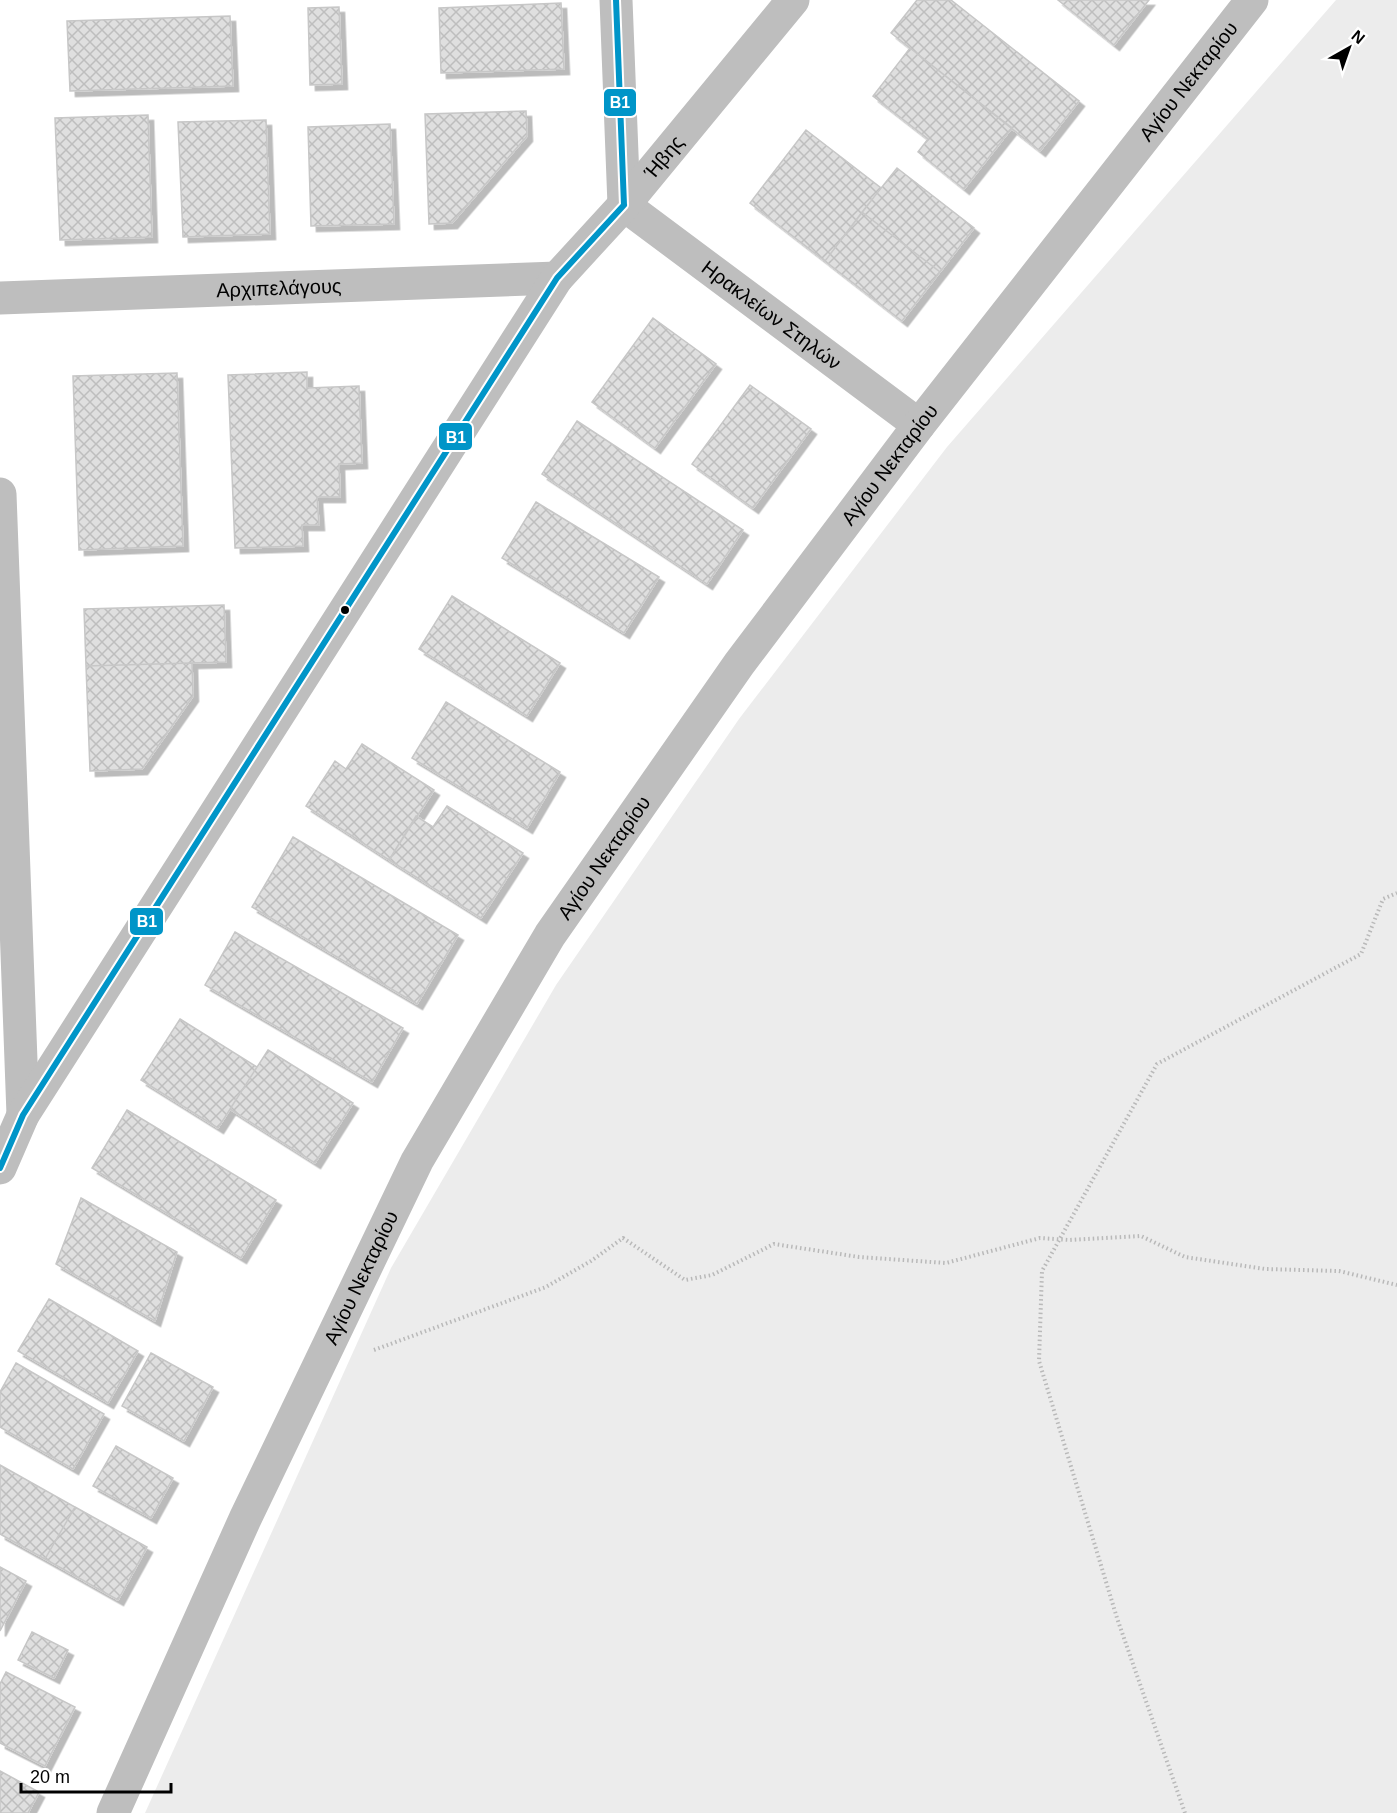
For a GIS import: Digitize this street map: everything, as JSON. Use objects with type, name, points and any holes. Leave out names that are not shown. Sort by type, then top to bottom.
[{"type":"street","points":[[616,0],[624,205]]},
{"type":"street","name":"Ήβης","points":[[0,1168],[23,1115],[557,278],[624,205],[793,0]]},
{"type":"street","name":"Αγίου Νεκταρίου","points":[[113,1813],[245,1519],[417,1161],[550,935],[739,664],[919,425],[1252,0]]},
{"type":"street","name":"Ηρακλείων Στηλών","points":[[624,205],[919,425]]},
{"type":"street","name":"Αρχιπελάγους","points":[[0,298],[557,278]]},
{"type":"street","points":[[0,494],[23,1115]]},
{"type":"path","points":[[1185,1813],[1117,1618],[1040,1361],[1042,1271],[1157,1064],[1361,954],[1383,899],[1397,893]]},
{"type":"path","points":[[323,1357],[376,1349],[546,1287],[623,1239],[685,1280],[712,1275],[774,1244],[859,1257],[946,1263],[1040,1238],[1141,1236],[1185,1257],[1265,1269],[1339,1271],[1397,1285]]},
{"type":"shaded area","points":[[1336,0],[1397,0],[1397,1813],[145,1813],[391,1268],[556,985],[739,719],[947,447]]},
{"type":"building","points":[[917,0],[951,0],[1079,101],[1040,151],[891,33]]},
{"type":"building","points":[[1058,0],[1149,0],[1114,45]]},
{"type":"building","points":[[561,3],[564,69],[441,73],[439,8]]},
{"type":"building","points":[[339,7],[342,84],[310,85],[308,8]]},
{"type":"building","points":[[230,16],[233,86],[70,91],[67,21]]},
{"type":"building","points":[[910,48],[1012,128],[964,189],[918,152],[928,139],[873,96]]},
{"type":"building","points":[[526,111],[527,136],[452,223],[429,224],[425,114]]},
{"type":"building","points":[[148,115],[152,237],[60,240],[55,118]]},
{"type":"building","points":[[266,120],[270,234],[183,237],[178,122]]},
{"type":"building","points":[[390,124],[394,224],[311,226],[308,127]]},
{"type":"building","points":[[806,130],[881,188],[825,261],[750,203]]},
{"type":"building","points":[[897,168],[974,228],[940,272],[862,212]]},
{"type":"building","points":[[862,212],[940,272],[902,321],[825,261]]},
{"type":"building","points":[[653,318],[716,364],[655,448],[592,402]]},
{"type":"building","points":[[307,372],[307,388],[359,386],[362,463],[339,464],[340,497],[317,497],[319,525],[302,525],[303,546],[235,548],[228,375]]},
{"type":"building","points":[[177,373],[183,546],[79,550],[73,376]]},
{"type":"building","points":[[750,385],[811,429],[753,508],[692,464]]},
{"type":"building","points":[[577,421],[743,530],[707,584],[542,474]]},
{"type":"building","points":[[536,502],[659,577],[624,633],[502,558]]},
{"type":"building","points":[[452,596],[560,663],[527,716],[419,649]]},
{"type":"building","points":[[224,605],[226,662],[86,666],[84,609]]},
{"type":"building","points":[[192,663],[193,696],[142,769],[90,771],[86,666]]},
{"type":"building","points":[[446,702],[560,772],[527,828],[412,758]]},
{"type":"building","points":[[362,744],[434,790],[389,860],[306,806],[335,761],[346,769]]},
{"type":"building","points":[[447,806],[523,853],[481,918],[389,860],[416,816],[433,827]]},
{"type":"building","points":[[293,837],[458,935],[417,1004],[252,907]]},
{"type":"building","points":[[235,932],[403,1028],[372,1082],[205,985]]},
{"type":"building","points":[[180,1019],[257,1067],[218,1128],[141,1080]]},
{"type":"building","points":[[268,1050],[353,1103],[315,1163],[230,1109]]},
{"type":"building","points":[[127,1110],[276,1200],[241,1258],[92,1168]]},
{"type":"building","points":[[81,1198],[177,1252],[155,1321],[56,1264]]},
{"type":"building","points":[[49,1299],[138,1351],[108,1403],[18,1351]]},
{"type":"building","points":[[151,1353],[213,1387],[184,1441],[122,1406]]},
{"type":"building","points":[[16,1363],[104,1414],[73,1469],[0,1427],[0,1392]]},
{"type":"building","points":[[116,1446],[173,1478],[151,1518],[93,1486]]},
{"type":"building","points":[[0,1465],[75,1507],[45,1559],[0,1534]]},
{"type":"building","points":[[75,1507],[147,1547],[118,1600],[45,1559]]},
{"type":"building","points":[[0,1567],[26,1581],[0,1631]]},
{"type":"building","points":[[32,1632],[68,1650],[54,1678],[18,1660]]},
{"type":"building","points":[[6,1672],[75,1707],[45,1766],[0,1743],[0,1684]]},
{"type":"building","points":[[0,1771],[39,1792],[28,1813],[0,1813]]},
{"type":"transit line","name":"Β1","points":[[616,0],[624,205]]},
{"type":"transit line","name":"Β1","points":[[0,1168],[23,1115],[557,278],[624,205]]}]
